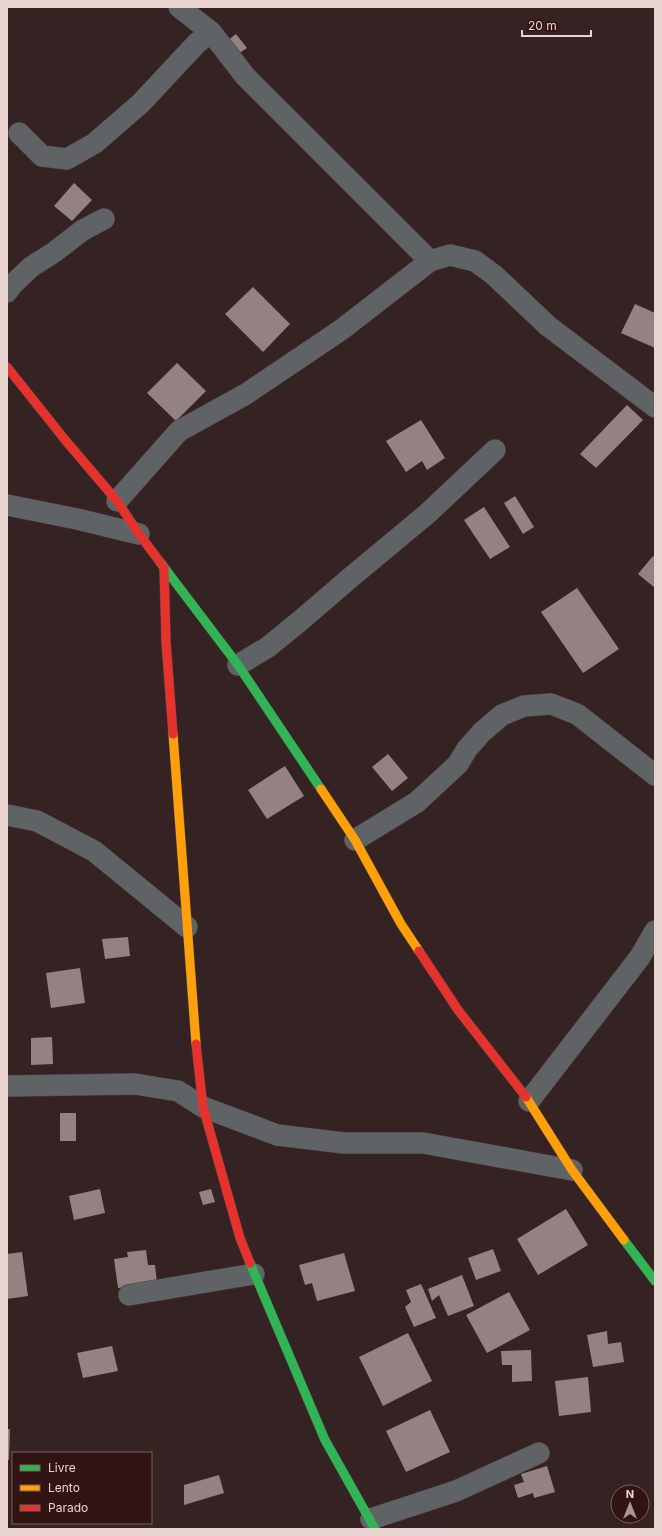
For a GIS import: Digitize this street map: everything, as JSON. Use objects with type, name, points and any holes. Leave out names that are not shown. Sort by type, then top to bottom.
[{"type":"street","points":[[179,7],[211,32],[245,76],[430,261]]},
{"type":"street","points":[[19,133],[42,156],[67,159],[95,143],[141,103],[197,43],[211,32]]},
{"type":"street","points":[[7,292],[12,285],[31,267],[53,253],[83,230],[104,219]]},
{"type":"street","points":[[117,501],[179,431],[246,394],[341,330],[430,261],[450,255],[474,261],[494,275],[548,326],[655,407]]},
{"type":"street","points":[[7,367],[66,441],[117,501],[164,567],[238,665],[355,840],[401,924],[454,1003],[529,1101],[572,1170],[655,1281]]},
{"type":"street","points":[[238,665],[268,648],[427,514],[495,450]]},
{"type":"street","points":[[7,505],[77,519],[140,534]]},
{"type":"street","points":[[164,567],[166,642],[196,1043],[203,1106],[240,1238],[254,1274],[325,1440],[373,1524],[456,1491],[539,1453]]},
{"type":"street","points":[[355,840],[417,802],[458,764],[467,749],[482,732],[502,715],[524,706],[551,704],[577,714],[655,775]]},
{"type":"street","points":[[7,814],[37,821],[94,850],[188,926]]},
{"type":"street","points":[[529,1101],[648,961],[655,931]]},
{"type":"street","points":[[7,1086],[135,1084],[178,1091],[203,1106],[278,1135],[344,1143],[424,1143],[572,1170]]},
{"type":"street","points":[[129,1295],[254,1274]]},
{"type":"building","points":[[236,34],[247,48],[238,54],[227,41]]},
{"type":"building","points":[[74,183],[92,200],[72,221],[54,206]]},
{"type":"building","points":[[253,287],[290,324],[263,352],[225,314]]},
{"type":"building","points":[[635,304],[655,313],[655,348],[621,333]]},
{"type":"building","points":[[177,363],[206,391],[176,421],[147,393]]},
{"type":"building","points":[[627,405],[643,420],[596,468],[580,454]]},
{"type":"building","points":[[421,420],[445,458],[427,470],[422,461],[406,472],[386,441]]},
{"type":"building","points":[[515,496],[534,527],[523,534],[504,503]]},
{"type":"building","points":[[484,507],[510,547],[490,559],[464,520]]},
{"type":"building","points":[[653,556],[655,558],[655,588],[638,574]]},
{"type":"building","points":[[577,588],[619,649],[583,673],[541,612]]},
{"type":"building","points":[[388,754],[408,778],[392,791],[372,767]]},
{"type":"building","points":[[285,766],[304,796],[267,819],[248,790]]},
{"type":"building","points":[[128,937],[130,956],[105,959],[102,939]]},
{"type":"building","points":[[80,968],[85,1003],[51,1008],[46,973]]},
{"type":"building","points":[[52,1037],[53,1064],[31,1065],[31,1038]]},
{"type":"building","points":[[60,1113],[76,1113],[76,1141],[60,1141]]},
{"type":"building","points":[[100,1189],[105,1213],[74,1220],[69,1196]]},
{"type":"building","points":[[211,1189],[215,1202],[203,1205],[199,1192]]},
{"type":"building","points":[[566,1209],[588,1245],[538,1275],[517,1239]]},
{"type":"building","points":[[493,1249],[501,1271],[476,1280],[468,1258]]},
{"type":"building","points":[[146,1250],[148,1265],[155,1265],[157,1283],[118,1288],[114,1259],[128,1257],[127,1252]]},
{"type":"building","points":[[22,1252],[28,1296],[7,1299],[7,1254]]},
{"type":"building","points":[[344,1253],[355,1291],[317,1301],[312,1283],[305,1285],[299,1265]]},
{"type":"building","points":[[462,1275],[474,1306],[448,1316],[439,1295],[432,1301],[428,1289]]},
{"type":"building","points":[[421,1284],[436,1318],[414,1327],[405,1307],[411,1302],[406,1290]]},
{"type":"building","points":[[509,1292],[530,1330],[487,1353],[466,1315]]},
{"type":"building","points":[[607,1331],[608,1344],[621,1342],[624,1362],[593,1367],[587,1335]]},
{"type":"building","points":[[408,1333],[432,1381],[383,1406],[359,1357]]},
{"type":"building","points":[[112,1346],[118,1371],[83,1378],[77,1353]]},
{"type":"building","points":[[531,1350],[532,1381],[512,1382],[512,1365],[502,1365],[501,1351]]},
{"type":"building","points":[[588,1377],[591,1412],[559,1416],[555,1381]]},
{"type":"building","points":[[430,1410],[450,1452],[406,1472],[386,1431]]},
{"type":"building","points":[[7,1429],[10,1429],[9,1460],[7,1460]]},
{"type":"building","points":[[547,1466],[555,1492],[534,1498],[533,1493],[518,1498],[514,1485],[524,1482],[521,1474]]},
{"type":"building","points":[[219,1475],[224,1493],[184,1505],[184,1485]]},
{"type":"traffic: fast","points":[[160,562],[238,665],[321,789]]},
{"type":"traffic: fast","points":[[624,1240],[655,1281]]},
{"type":"traffic: fast","points":[[250,1263],[325,1440],[375,1529]]},
{"type":"traffic: slow","points":[[173,734],[196,1044]]},
{"type":"traffic: slow","points":[[321,789],[355,840],[401,924],[419,951]]},
{"type":"traffic: slow","points":[[526,1097],[572,1170],[624,1240]]},
{"type":"traffic: jam","points":[[7,367],[66,441],[117,501],[160,562]]},
{"type":"traffic: jam","points":[[164,567],[166,642],[173,734]]},
{"type":"traffic: jam","points":[[419,951],[458,1010],[526,1097]]},
{"type":"traffic: jam","points":[[196,1044],[203,1107],[240,1238],[250,1263]]}]
